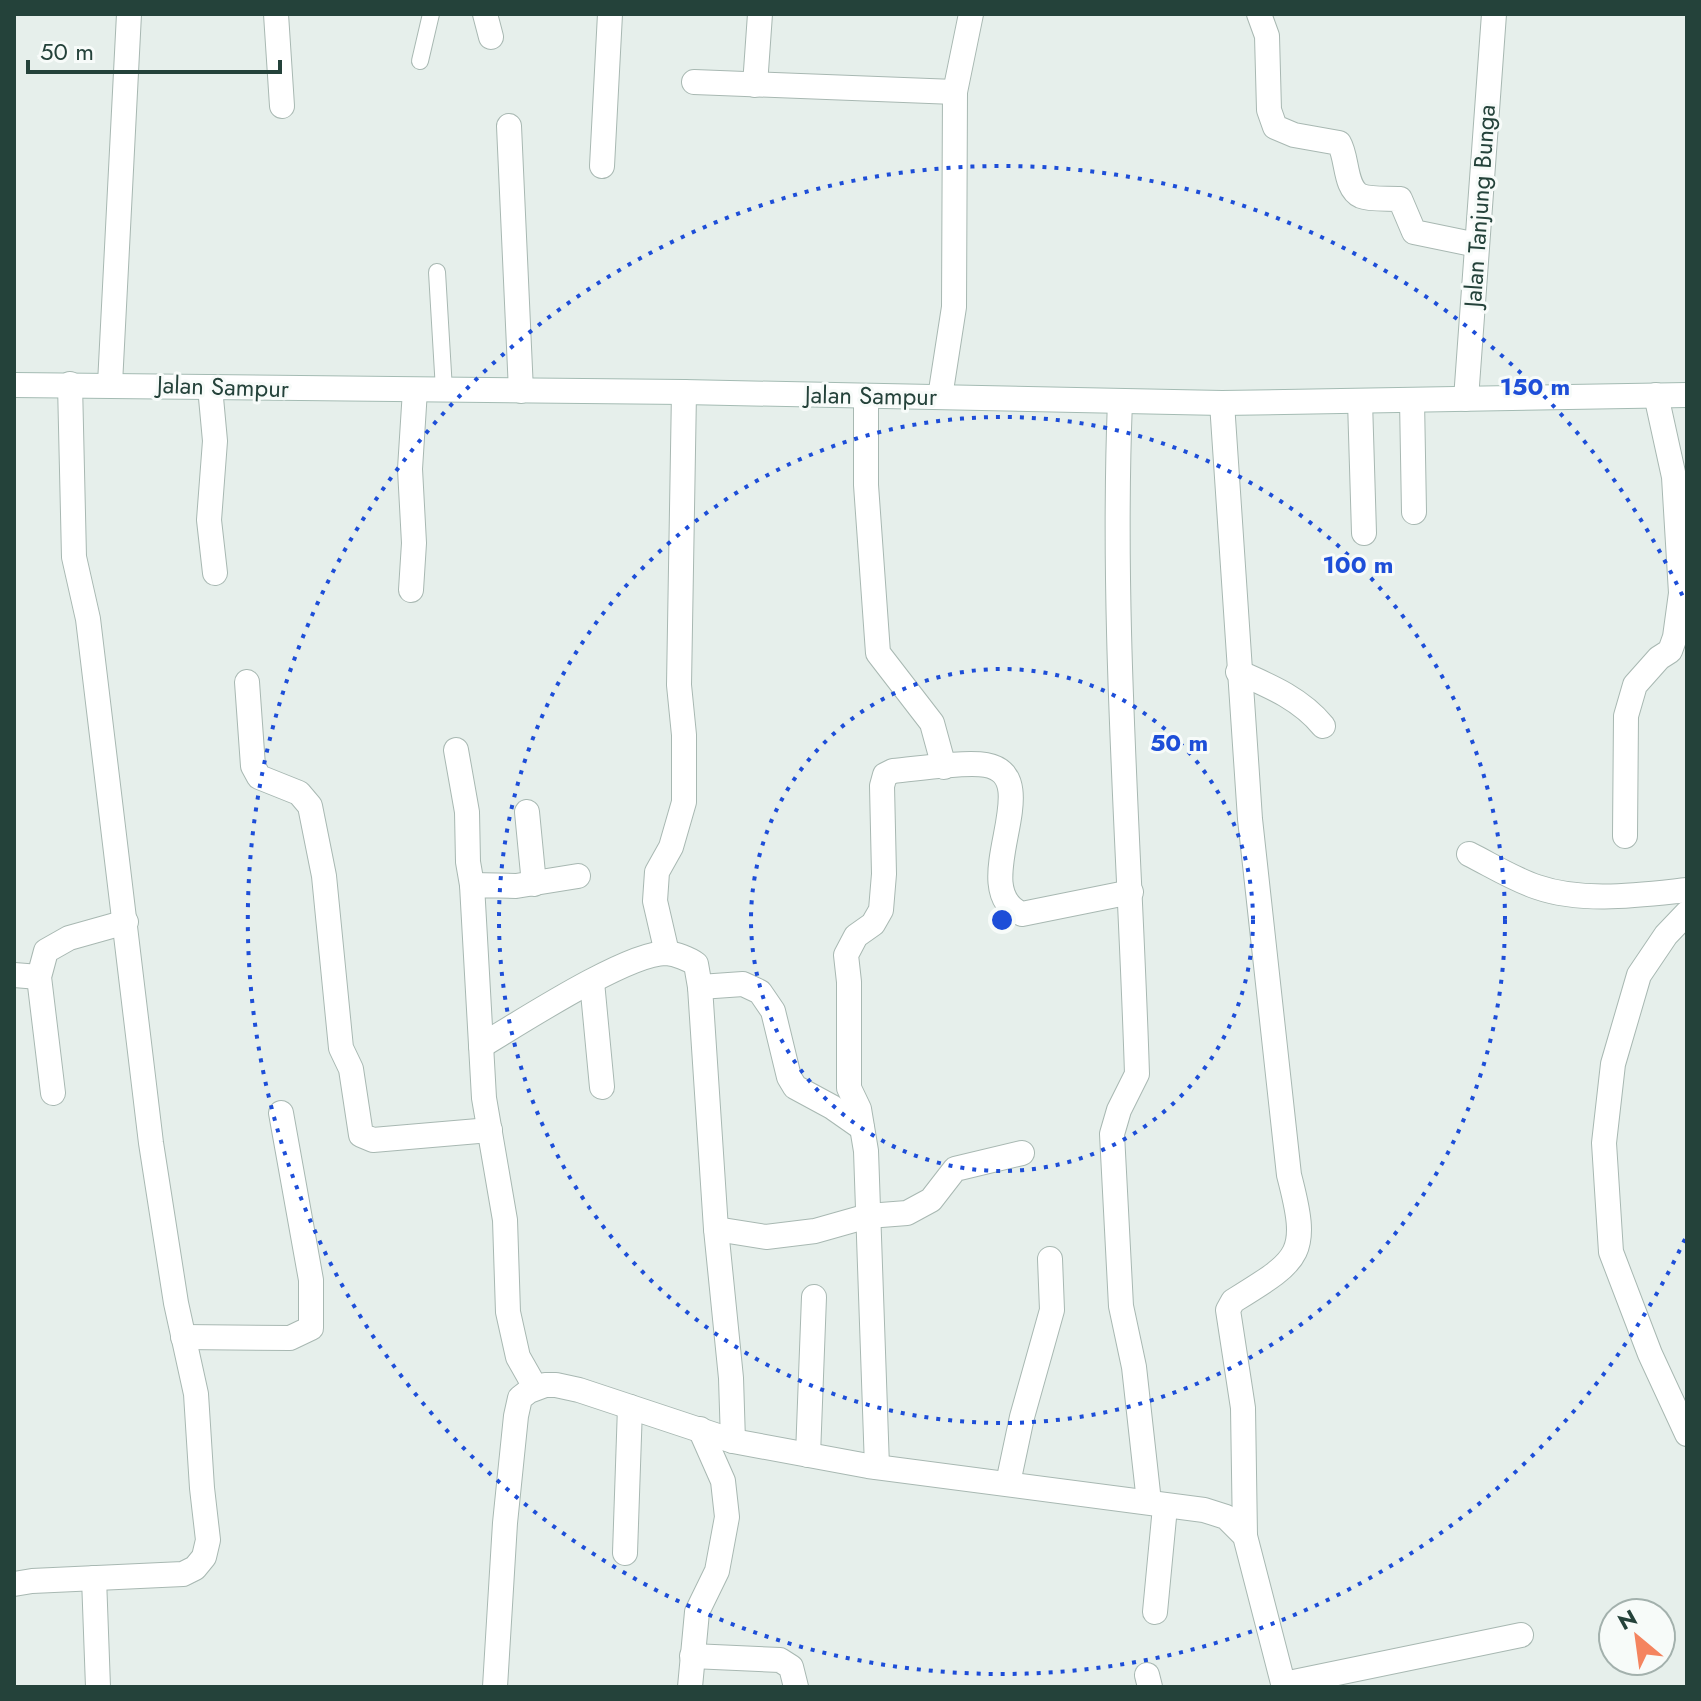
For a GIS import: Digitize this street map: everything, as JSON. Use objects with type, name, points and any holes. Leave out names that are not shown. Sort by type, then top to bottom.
[{"type":"street","points":[[110,384],[129,14]]},
{"type":"street","points":[[276,14],[282,106]]},
{"type":"street","points":[[602,166],[610,14]]},
{"type":"street","points":[[755,85],[760,14]]},
{"type":"street","points":[[940,397],[954,307],[955,92],[971,14]]},
{"type":"street","points":[[1259,14],[1267,36],[1269,110],[1275,127],[1294,135],[1339,143],[1346,158],[1350,185],[1361,196],[1400,199],[1414,232],[1477,245]]},
{"type":"street","name":"Jalan Tanjung Bunga","points":[[1466,399],[1494,14]]},
{"type":"street","points":[[694,82],[955,92]]},
{"type":"street","points":[[509,126],[521,391]]},
{"type":"street","points":[[14,1584],[183,1574],[195,1568],[204,1557],[208,1540],[196,1394],[183,1337],[151,1143],[88,619],[74,557],[62,384]]},
{"type":"street","name":"Jalan Sampur","points":[[14,385],[684,392],[1222,403],[1687,395]]},
{"type":"street","points":[[210,387],[215,441],[210,543],[215,573]]},
{"type":"street","points":[[411,590],[414,543],[410,469],[415,390]]},
{"type":"street","points":[[667,953],[655,901],[657,872],[671,847],[684,802],[684,735],[679,685],[684,392]]},
{"type":"street","points":[[1625,836],[1626,716],[1635,685],[1659,658],[1670,651],[1681,593],[1674,477],[1656,395]]},
{"type":"street","points":[[866,396],[867,511],[878,653],[932,723],[944,767]]},
{"type":"street","points":[[1412,400],[1414,512]]},
{"type":"street","points":[[1120,401],[1117,468],[1120,655],[1137,1074],[1119,1110],[1112,1134],[1121,1306],[1157,1504],[1155,1612]]},
{"type":"street","points":[[1360,401],[1364,533]]},
{"type":"street","points":[[1222,403],[1238,672],[1266,976],[1289,1175],[1300,1216],[1298,1248],[1287,1265],[1233,1301],[1228,1310],[1243,1408],[1245,1536],[1284,1686],[1521,1635]]},
{"type":"street","points":[[1238,672],[1280,691],[1305,708],[1323,726]]},
{"type":"street","points":[[247,682],[253,766],[259,777],[299,793],[310,806],[324,876],[341,1048],[351,1069],[361,1135],[373,1140],[490,1130]]},
{"type":"street","points":[[456,750],[467,812],[484,1098],[505,1220],[508,1312],[518,1357],[535,1387]]},
{"type":"street","points":[[877,1467],[866,1151],[859,1109],[849,1088],[846,955],[856,936],[873,924],[881,910],[884,874],[882,786],[885,775],[893,771],[985,765],[1001,771],[1012,796],[1000,878],[1003,900],[1013,910],[1022,914],[1131,892]]},
{"type":"street","points":[[527,812],[534,884]]},
{"type":"street","points":[[1469,854],[1537,887],[1578,895],[1687,890]]},
{"type":"street","points":[[472,885],[516,886],[578,876]]},
{"type":"street","points":[[1687,913],[1666,935],[1639,975],[1613,1064],[1604,1143],[1611,1252],[1650,1354],[1687,1434]]},
{"type":"street","points":[[53,1093],[39,977],[46,951],[69,938],[126,922]]},
{"type":"street","points":[[481,1046],[592,982],[637,960],[667,953],[696,964],[731,1378],[733,1441]]},
{"type":"street","points":[[14,975],[39,977]]},
{"type":"street","points":[[592,982],[602,1087]]},
{"type":"street","points":[[700,987],[743,984],[760,992],[773,1011],[786,1066],[795,1087],[862,1128]]},
{"type":"street","points":[[183,1337],[290,1338],[311,1328],[311,1280],[281,1113]]},
{"type":"street","points":[[716,1229],[766,1237],[815,1231],[868,1216],[907,1213],[931,1200],[955,1169],[1022,1153]]},
{"type":"street","points":[[1008,1483],[1022,1417],[1052,1310],[1050,1259]]},
{"type":"street","points":[[808,1455],[814,1297]]},
{"type":"street","points":[[495,1687],[505,1523],[516,1416],[520,1398],[535,1387],[570,1387],[733,1441],[808,1455],[1204,1510],[1226,1517],[1245,1536]]},
{"type":"street","points":[[625,1553],[630,1407]]},
{"type":"street","points":[[690,1687],[697,1612],[717,1571],[727,1517],[723,1481],[700,1429]]},
{"type":"street","points":[[94,1578],[98,1687]]},
{"type":"street","points":[[692,1656],[780,1660],[791,1667],[796,1687]]},
{"type":"lane","points":[[420,61],[431,14]]},
{"type":"lane","points":[[437,272],[444,390]]}]
